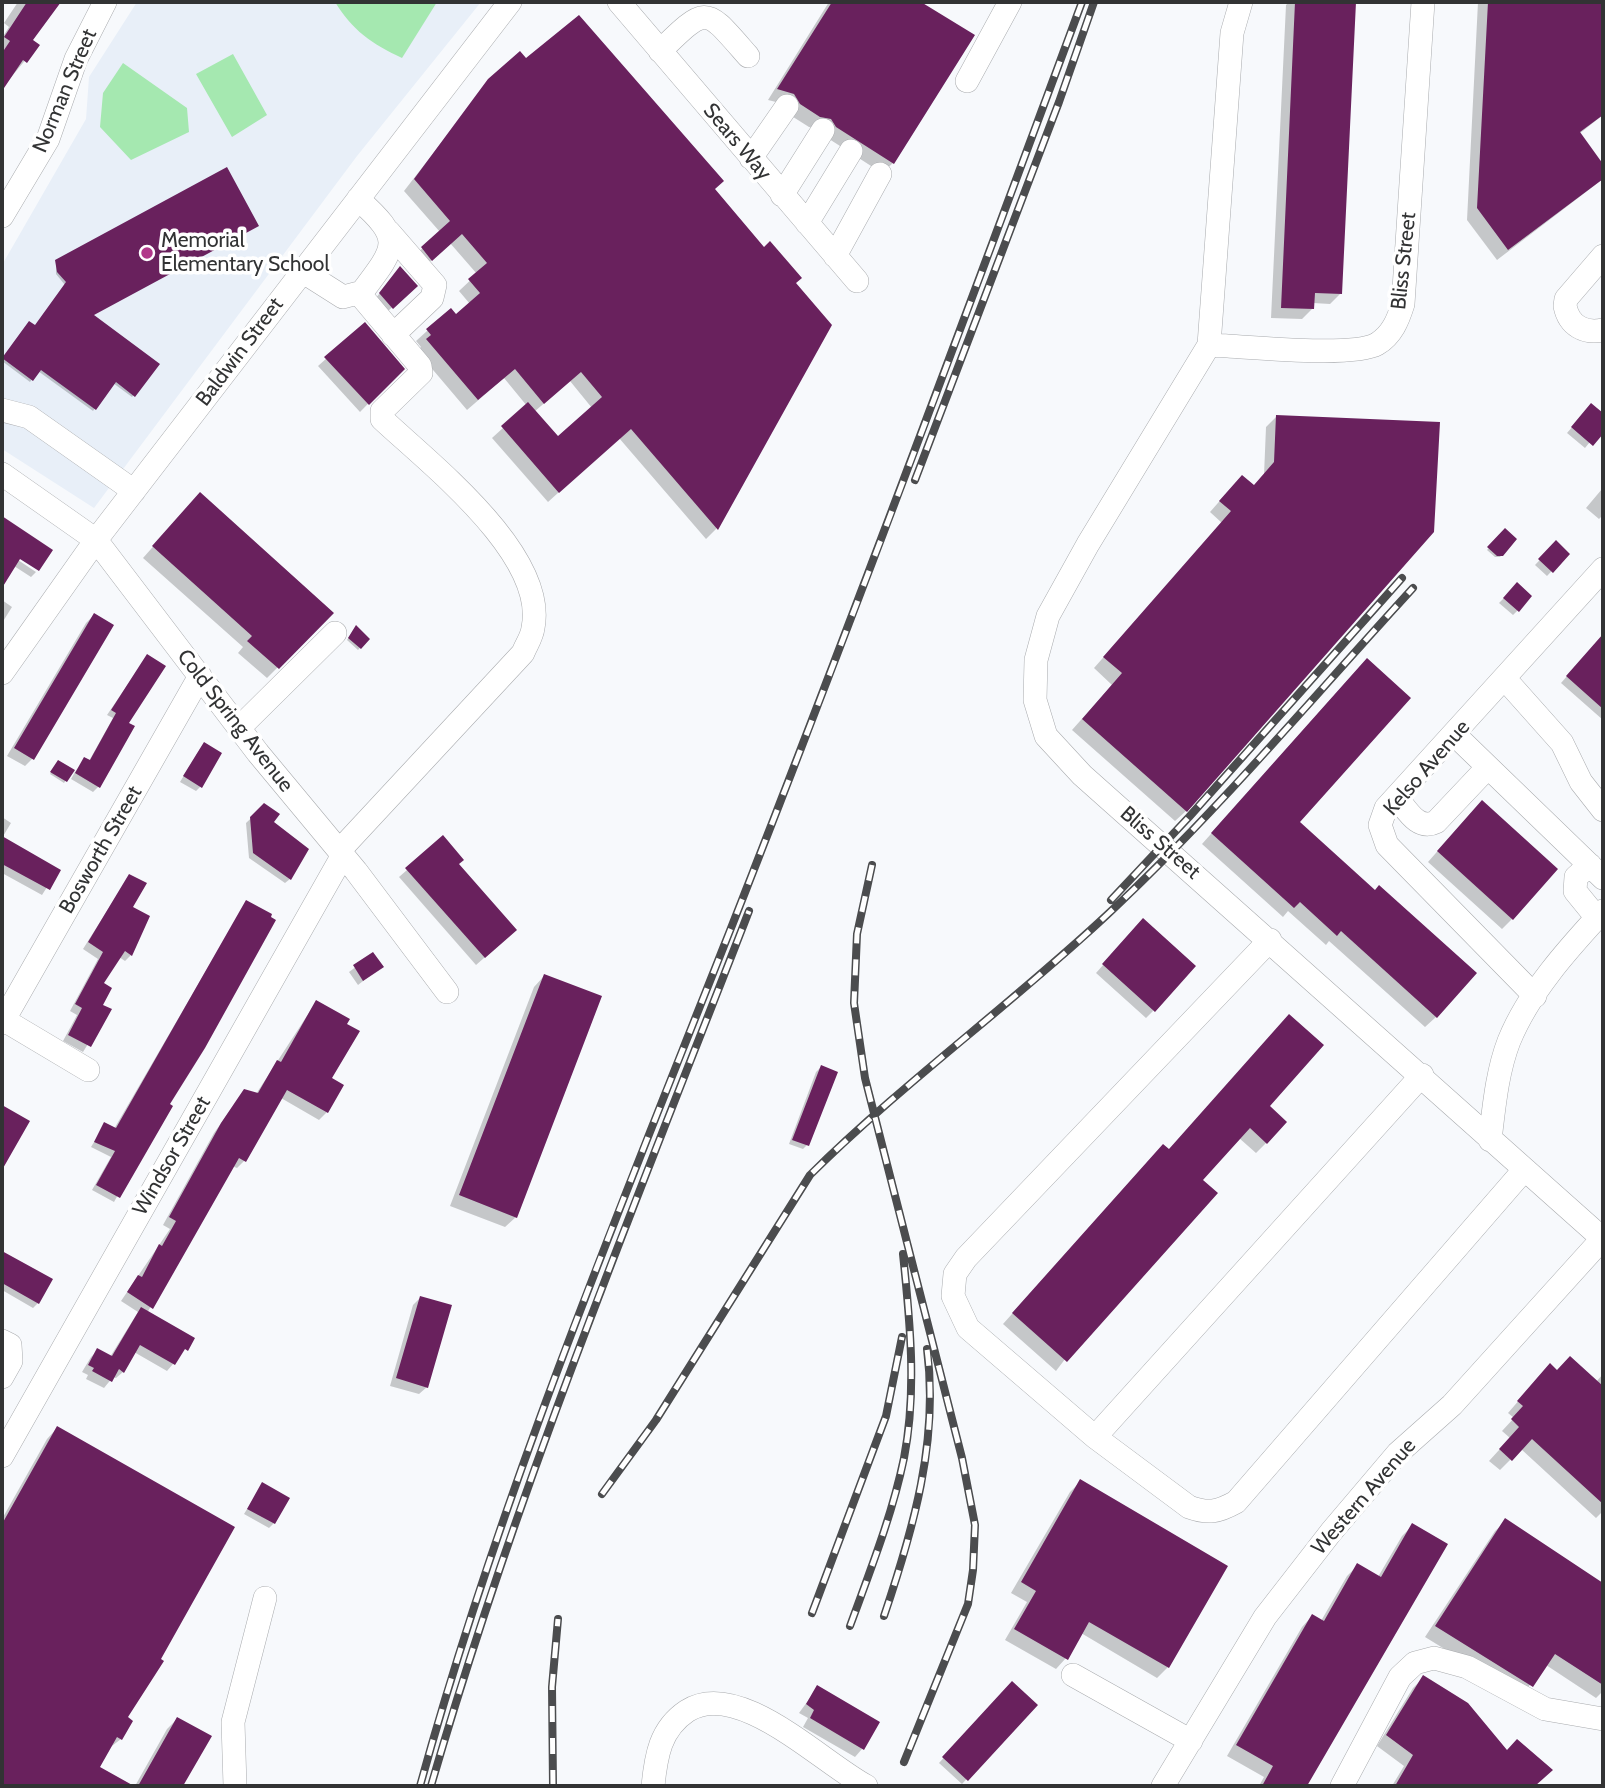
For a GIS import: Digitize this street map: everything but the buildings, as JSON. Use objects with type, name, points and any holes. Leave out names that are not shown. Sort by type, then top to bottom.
[{"type":"street","name":"Norman Street","points":[[2,216],[48,139],[76,59],[105,2]]},
{"type":"street","name":"Baldwin Street","points":[[2,673],[96,540],[510,2]]},
{"type":"street","name":"Sears Way","points":[[619,2],[856,281]]},
{"type":"street","points":[[967,81],[1010,2]]},
{"type":"street","name":"Bliss Street","points":[[1241,2],[1232,33],[1209,345],[1088,544],[1048,616],[1036,660],[1035,700],[1046,736],[1082,775],[1603,1238]]},
{"type":"street","name":"Bliss Street","points":[[1209,345],[1349,350],[1376,344],[1396,327],[1403,304],[1423,2]]},
{"type":"street","points":[[660,51],[695,17],[704,15],[715,18],[748,56]]},
{"type":"street","points":[[751,158],[787,106]]},
{"type":"street","points":[[782,195],[823,131]]},
{"type":"street","points":[[807,223],[851,151]]},
{"type":"street","points":[[835,256],[880,174]]},
{"type":"street","points":[[358,200],[385,224],[435,285],[432,298],[393,335],[363,302],[362,292],[390,249],[389,232]]},
{"type":"street","points":[[1603,256],[1566,299],[1565,306],[1577,327],[1588,332],[1603,330]]},
{"type":"street","points":[[302,271],[342,297],[362,292]]},
{"type":"street","name":"Windsor Street","points":[[2,1456],[11,1417],[341,853],[523,653],[533,628],[533,601],[512,551],[494,526],[382,419],[382,411],[421,373],[420,366],[393,335]]},
{"type":"street","points":[[2,411],[29,417],[134,491]]},
{"type":"street","name":"Cold Spring Avenue","points":[[2,474],[96,540],[239,728],[341,853],[447,992]]},
{"type":"street","name":"Kelso Avenue","points":[[1535,996],[1387,845],[1380,825],[1386,808],[1603,569]]},
{"type":"street","points":[[239,728],[335,633]]},
{"type":"street","name":"Bosworth Street","points":[[3,1022],[200,676]]},
{"type":"street","points":[[1504,679],[1562,743],[1581,782],[1603,810]]},
{"type":"street","points":[[1455,734],[1596,872]]},
{"type":"street","points":[[1397,797],[1420,824],[1428,826],[1436,822],[1488,767]]},
{"type":"street","points":[[1490,1140],[1505,1053],[1516,1026],[1535,996],[1598,923],[1575,891],[1576,877],[1596,872]]},
{"type":"street","points":[[1270,940],[966,1258],[955,1274],[953,1296],[968,1328],[1095,1437],[1189,1507],[1203,1512],[1219,1511],[1236,1502],[1524,1170]]},
{"type":"street","points":[[3,1022],[88,1070]]},
{"type":"street","points":[[1095,1437],[1422,1075]]},
{"type":"street","name":"Western Avenue","points":[[1163,1786],[1265,1617],[1331,1532],[1398,1453],[1452,1405],[1603,1238]]},
{"type":"street","points":[[2,1341],[10,1345],[11,1361],[2,1377]]},
{"type":"street","points":[[235,1786],[233,1722],[265,1598]]},
{"type":"street","points":[[1342,1786],[1400,1677],[1415,1663],[1434,1658],[1467,1667],[1545,1709],[1603,1718]]},
{"type":"street","points":[[1073,1675],[1191,1741]]},
{"type":"street","points":[[653,1786],[663,1737],[675,1720],[700,1704],[717,1702],[733,1704],[866,1786]]},
{"type":"shaded area","name":"Memorial Elementary School","points":[[137,2],[481,2],[357,156],[94,508],[2,449],[2,265],[86,119],[89,77]]},
{"type":"green space","points":[[335,2],[437,2],[402,58],[364,35],[348,21]]},
{"type":"green space","points":[[233,54],[267,115],[232,137],[196,74]]},
{"type":"green space","points":[[123,63],[187,108],[189,132],[131,160],[100,127],[103,93]]},
{"type":"railway","points":[[420,1786],[487,1567],[565,1351],[822,694],[1082,2]]},
{"type":"railway","points":[[915,480],[1059,102],[1094,2]]},
{"type":"railway","points":[[1111,900],[1189,817],[1402,578]]},
{"type":"railway","points":[[602,1494],[656,1420],[810,1175],[883,1108],[1072,947],[1149,875],[1226,795],[1413,588]]},
{"type":"railway","points":[[872,865],[857,934],[854,1003],[865,1078],[962,1458],[975,1525],[968,1604],[904,1762]]},
{"type":"railway","points":[[431,1786],[501,1564],[540,1454],[749,911]]},
{"type":"railway","points":[[850,1626],[893,1501],[908,1433],[911,1356],[903,1254]]},
{"type":"railway","points":[[812,1613],[886,1416],[902,1337]]},
{"type":"railway","points":[[884,1616],[905,1551],[921,1485],[929,1417],[927,1349]]},
{"type":"railway","points":[[553,1786],[552,1687],[558,1619]]},
{"type":"place","name":"Memorial Elementary School","points":[[147,253]]}]
